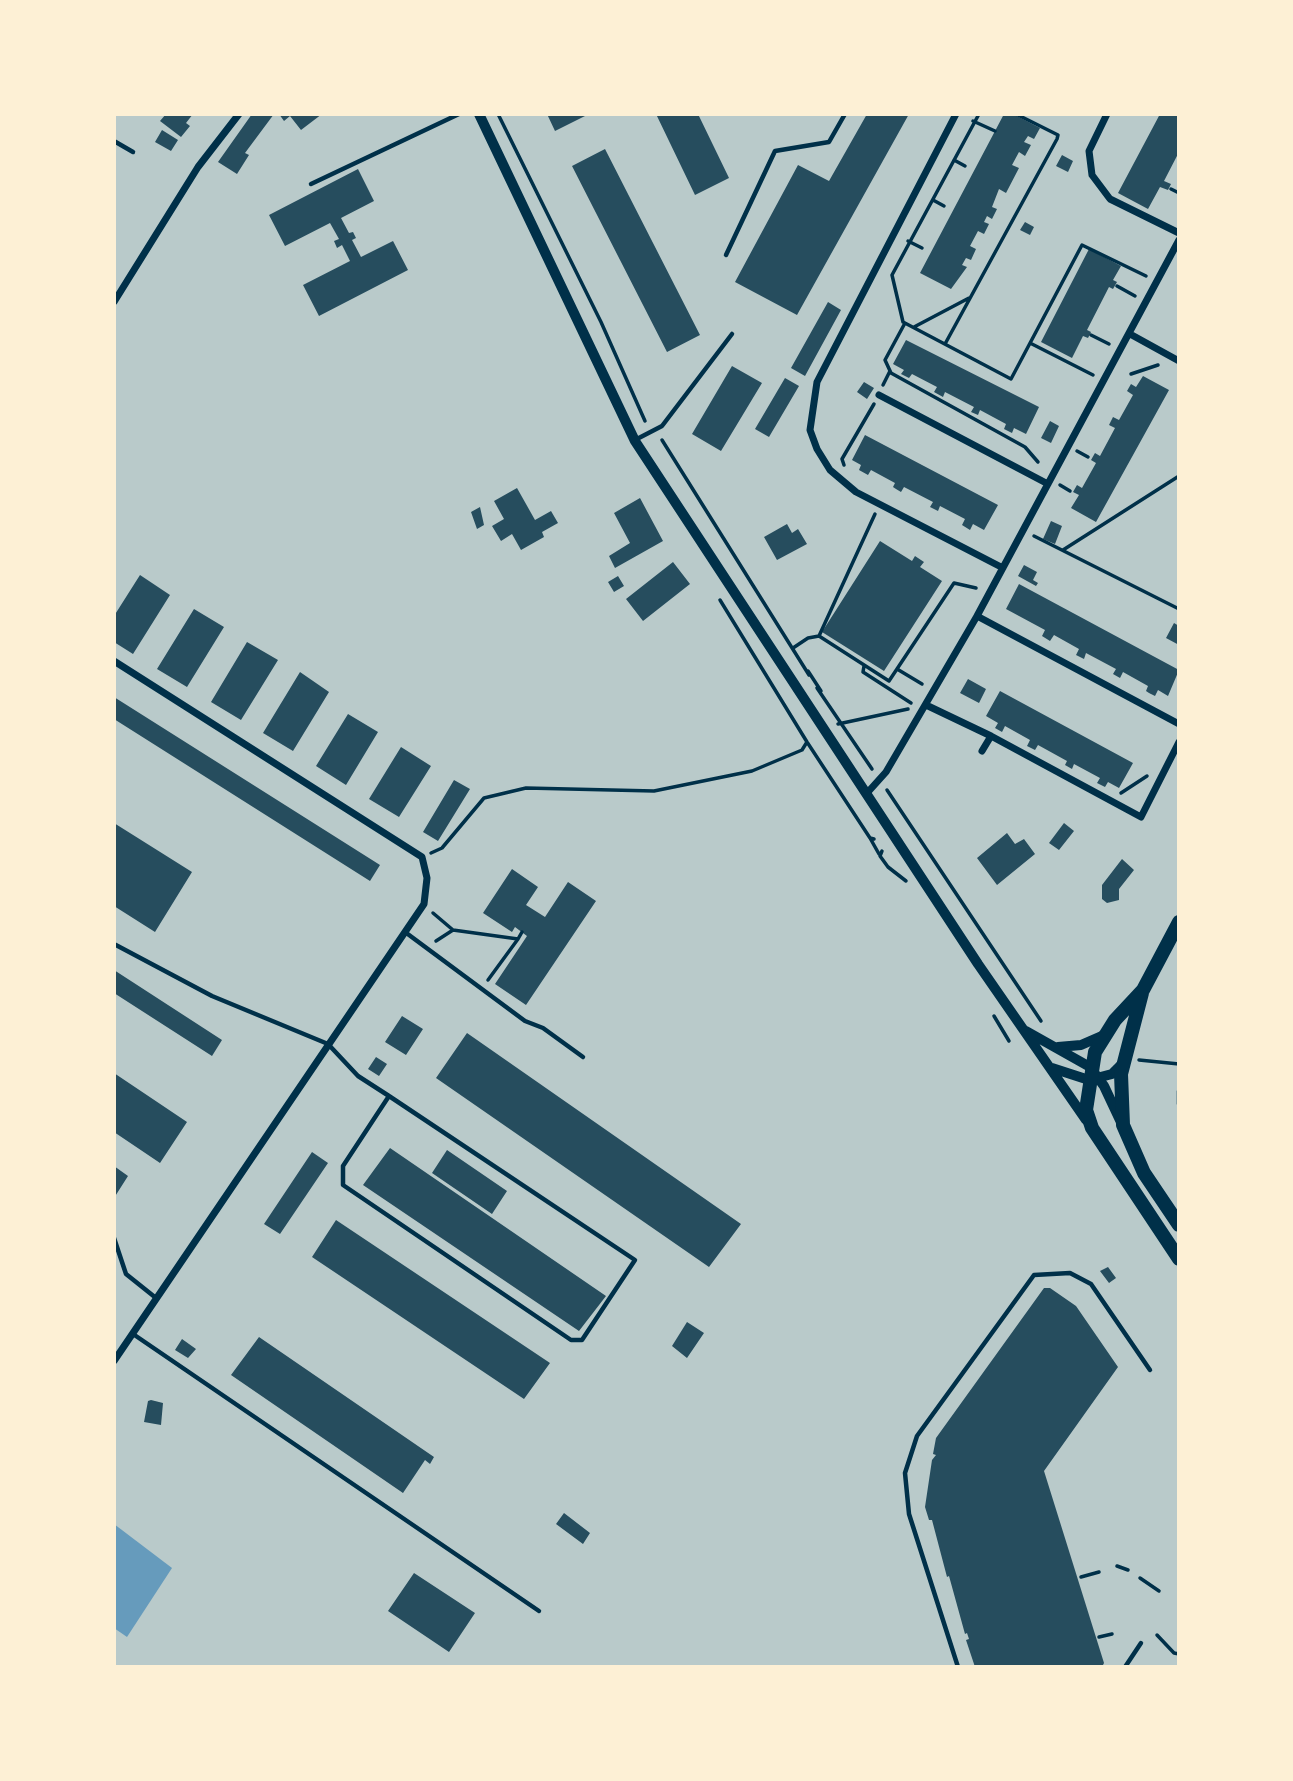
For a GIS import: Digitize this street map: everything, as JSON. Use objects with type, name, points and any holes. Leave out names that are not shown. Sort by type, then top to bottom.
[{"type":"highway","points":[[1179,922],[1143,990],[1104,1035],[1086,1110],[1092,1128],[1179,1259]]},
{"type":"highway","points":[[1143,990],[1120,1092],[1123,1125],[1144,1172],[1179,1225]]},
{"type":"street","points":[[114,302],[198,167],[239,114]]},
{"type":"street","points":[[479,114],[635,441],[1024,1031],[1092,1128]]},
{"type":"street","points":[[956,114],[817,382],[811,408],[810,430],[817,449],[830,470],[856,492],[1003,568]]},
{"type":"street","points":[[1107,114],[1089,151],[1092,175],[1110,200],[1179,233]]},
{"type":"street","points":[[868,792],[886,772],[977,616],[1179,240]]},
{"type":"street","points":[[1130,334],[1178,360]]},
{"type":"street","points":[[879,395],[1048,484]]},
{"type":"street","points":[[977,616],[1179,724]]},
{"type":"street","points":[[114,662],[422,857],[427,877],[424,904],[114,1361]]},
{"type":"street","points":[[926,705],[991,736],[1141,817],[1179,743]]},
{"type":"street","points":[[982,751],[991,736]]},
{"type":"street","points":[[1024,1031],[1058,1047],[1093,1075],[1123,1125]]},
{"type":"street","points":[[1058,1047],[1081,1045],[1104,1035]]},
{"type":"street","points":[[1050,1066],[1065,1074],[1112,1074],[1128,1061]]},
{"type":"lane","points":[[312,184],[459,114]]},
{"type":"lane","points":[[726,254],[775,151],[829,142],[845,114]]},
{"type":"lane","points":[[114,141],[133,152]]},
{"type":"lane","points":[[635,441],[656,430],[732,334]]},
{"type":"lane","points":[[405,932],[525,1021],[543,1028],[583,1057]]},
{"type":"lane","points":[[114,944],[212,996],[328,1044],[358,1076],[389,1096],[635,1260],[582,1340],[571,1340],[343,1185],[343,1166],[389,1096]]},
{"type":"lane","points":[[1179,1091],[1179,1104]]},
{"type":"lane","points":[[114,1238],[126,1273],[156,1298]]},
{"type":"lane","points":[[958,1667],[909,1514],[905,1473],[917,1436],[1034,1275],[1070,1273],[1091,1284],[1150,1370]]},
{"type":"lane","points":[[132,1334],[540,1611]]},
{"type":"lane","points":[[1125,1667],[1141,1643]]},
{"type":"path","points":[[498,114],[601,322],[645,422],[656,430],[809,676]]},
{"type":"path","points":[[979,114],[892,275],[905,323],[886,360],[890,371],[1026,447],[1039,464]]},
{"type":"path","points":[[945,344],[1057,139],[1058,135],[1016,114]]},
{"type":"path","points":[[966,117],[995,131]]},
{"type":"path","points":[[937,151],[965,166]]},
{"type":"path","points":[[1171,189],[1179,193]]},
{"type":"path","points":[[915,191],[944,206]]},
{"type":"path","points":[[910,242],[922,248]]},
{"type":"path","points":[[905,323],[1011,379],[1082,245],[1146,276]]},
{"type":"path","points":[[1117,286],[1135,296]]},
{"type":"path","points":[[912,327],[971,297]]},
{"type":"path","points":[[1091,335],[1109,344]]},
{"type":"path","points":[[1030,343],[1093,375]]},
{"type":"path","points":[[1130,374],[1178,360]]},
{"type":"path","points":[[847,473],[842,459],[890,371]]},
{"type":"path","points":[[901,390],[906,381]]},
{"type":"path","points":[[933,408],[938,398]]},
{"type":"path","points":[[970,428],[975,419]]},
{"type":"path","points":[[1003,446],[1007,437]]},
{"type":"path","points":[[1063,551],[1179,476]]},
{"type":"path","points":[[819,636],[880,504]]},
{"type":"path","points":[[1034,536],[1179,609]]},
{"type":"path","points":[[793,648],[808,638],[819,636],[889,681],[954,583],[976,588]]},
{"type":"path","points":[[802,663],[867,762]]},
{"type":"path","points":[[864,666],[863,672],[911,704]]},
{"type":"path","points":[[897,669],[922,684]]},
{"type":"path","points":[[817,688],[822,693]]},
{"type":"path","points":[[841,722],[908,709]]},
{"type":"path","points":[[422,857],[442,848],[484,798],[526,788],[654,791],[752,771],[802,750],[807,742],[872,839],[880,856]]},
{"type":"path","points":[[1117,796],[1157,769]]},
{"type":"path","points":[[890,794],[1041,1021]]},
{"type":"path","points":[[424,904],[453,930],[518,939]]},
{"type":"path","points":[[432,944],[453,930]]},
{"type":"path","points":[[486,982],[522,932]]},
{"type":"path","points":[[1128,1061],[1179,1064]]},
{"type":"path","points":[[1117,1566],[1128,1570]]},
{"type":"path","points":[[1081,1577],[1100,1572]]},
{"type":"path","points":[[1140,1578],[1159,1591]]},
{"type":"path","points":[[1099,1637],[1112,1633]]},
{"type":"path","points":[[1157,1635],[1174,1653],[1179,1654]]},
{"type":"shaded area","points":[[114,114],[1179,114],[1179,1667],[114,1667]]},
{"type":"water","points":[[114,1524],[172,1568],[127,1637],[114,1628]]},
{"type":"building","points":[[166,114],[193,114],[186,123],[190,126],[181,137],[160,121]]},
{"type":"building","points":[[252,114],[274,114],[245,153],[249,155],[237,174],[218,162]]},
{"type":"building","points":[[279,114],[322,114],[301,130],[290,116],[284,121]]},
{"type":"building","points":[[547,114],[589,114],[555,131]]},
{"type":"building","points":[[656,114],[698,114],[729,178],[695,195]]},
{"type":"building","points":[[867,114],[909,114],[797,315],[735,282],[798,165],[829,181]]},
{"type":"building","points":[[1004,114],[1013,114],[1040,128],[1034,139],[1028,136],[1024,142],[1031,145],[1025,156],[1019,152],[1012,165],[1019,168],[1006,193],[999,189],[992,207],[997,209],[992,219],[987,216],[984,222],[989,224],[984,234],[978,231],[970,246],[976,249],[971,260],[966,258],[962,265],[967,267],[951,289],[920,273]]},
{"type":"building","points":[[1160,114],[1179,114],[1179,152],[1164,181],[1171,184],[1168,190],[1160,187],[1148,209],[1118,193]]},
{"type":"building","points":[[162,130],[178,140],[171,151],[155,142]]},
{"type":"building","points":[[605,149],[700,335],[667,352],[572,166]]},
{"type":"building","points":[[1062,155],[1073,161],[1068,172],[1056,166]]},
{"type":"building","points":[[358,169],[374,201],[341,218],[349,233],[353,232],[356,238],[352,240],[361,257],[393,241],[408,270],[319,316],[303,285],[350,261],[342,245],[337,248],[334,241],[339,239],[330,223],[285,246],[269,215]]},
{"type":"building","points":[[1025,222],[1034,227],[1030,235],[1020,230]]},
{"type":"building","points":[[1089,249],[1121,266],[1113,280],[1117,282],[1113,289],[1109,287],[1087,330],[1091,332],[1088,338],[1083,336],[1072,358],[1041,342]]},
{"type":"building","points":[[828,302],[841,310],[805,376],[791,368]]},
{"type":"building","points":[[906,340],[1039,407],[1026,434],[1014,428],[1012,433],[1004,429],[1006,424],[980,410],[978,415],[971,412],[974,407],[945,392],[943,397],[934,392],[937,387],[912,374],[909,378],[901,374],[904,370],[893,364]]},
{"type":"building","points":[[732,366],[762,383],[721,451],[692,434]]},
{"type":"building","points":[[1143,376],[1169,390],[1096,522],[1071,508],[1079,495],[1073,492],[1077,485],[1082,488],[1096,463],[1091,460],[1095,453],[1100,456],[1115,428],[1109,425],[1113,417],[1119,420],[1133,395],[1127,391],[1131,384],[1136,387]]},
{"type":"building","points":[[785,378],[799,386],[769,437],[755,429]]},
{"type":"building","points":[[864,382],[874,388],[867,399],[857,392]]},
{"type":"building","points":[[1050,421],[1059,426],[1051,443],[1041,438]]},
{"type":"building","points":[[865,435],[998,505],[984,530],[973,524],[970,530],[962,525],[965,519],[940,506],[938,511],[930,507],[933,502],[904,487],[901,492],[893,487],[895,483],[871,470],[868,475],[859,470],[861,465],[852,460]]},
{"type":"building","points":[[517,488],[535,520],[551,511],[558,523],[542,532],[544,537],[521,550],[512,534],[501,541],[492,526],[504,519],[494,501]]},
{"type":"building","points":[[640,498],[663,541],[615,568],[609,556],[630,543],[614,513]]},
{"type":"building","points":[[480,507],[484,525],[477,529],[471,512]]},
{"type":"building","points":[[1051,521],[1062,526],[1055,544],[1043,539]]},
{"type":"building","points":[[787,524],[792,533],[798,529],[807,544],[777,560],[764,537]]},
{"type":"building","points":[[880,541],[912,561],[915,556],[924,562],[920,567],[942,581],[884,671],[822,632]]},
{"type":"building","points":[[673,562],[690,584],[643,621],[626,599]]},
{"type":"building","points":[[1024,565],[1037,572],[1033,580],[1038,583],[1036,586],[1018,576]]},
{"type":"building","points":[[140,575],[170,595],[133,654],[114,642],[114,616]]},
{"type":"building","points":[[618,576],[624,586],[614,592],[608,582]]},
{"type":"building","points":[[1019,584],[1179,670],[1168,696],[1158,690],[1155,696],[1149,693],[1146,691],[1148,686],[1123,672],[1120,678],[1113,674],[1116,669],[1086,653],[1084,659],[1076,655],[1079,649],[1054,635],[1050,641],[1042,636],[1045,630],[1006,609]]},
{"type":"building","points":[[194,609],[224,627],[187,687],[157,669]]},
{"type":"building","points":[[1174,623],[1179,626],[1179,645],[1166,638]]},
{"type":"building","points":[[247,642],[278,660],[241,720],[211,702]]},
{"type":"building","points":[[300,672],[329,692],[293,751],[263,733]]},
{"type":"building","points":[[968,679],[986,689],[979,703],[960,693]]},
{"type":"building","points":[[1000,691],[1133,763],[1119,788],[1108,782],[1105,787],[1097,783],[1100,778],[1074,764],[1072,769],[1065,765],[1067,761],[1038,745],[1035,750],[1027,746],[1030,740],[1005,726],[1002,732],[995,728],[998,723],[986,716]]},
{"type":"building","points":[[114,697],[380,865],[370,881],[114,719]]},
{"type":"building","points":[[348,714],[378,732],[346,785],[316,766]]},
{"type":"building","points":[[401,747],[431,766],[399,817],[369,799]]},
{"type":"building","points":[[454,780],[470,789],[438,841],[423,832]]},
{"type":"building","points":[[114,823],[192,872],[155,932],[114,906]]},
{"type":"building","points":[[1064,823],[1074,831],[1059,850],[1049,843]]},
{"type":"building","points":[[1007,833],[1015,844],[1024,839],[1035,854],[997,885],[977,858]]},
{"type":"building","points":[[1122,859],[1134,870],[1119,889],[1119,900],[1107,903],[1102,899],[1102,885]]},
{"type":"building","points":[[512,869],[538,887],[526,905],[545,917],[568,882],[596,901],[526,1005],[495,984],[527,936],[515,927],[512,932],[483,913]]},
{"type":"building","points":[[114,970],[222,1040],[212,1056],[114,993]]},
{"type":"building","points":[[402,1016],[423,1029],[406,1055],[385,1042]]},
{"type":"building","points":[[467,1033],[741,1224],[709,1267],[436,1078]]},
{"type":"building","points":[[376,1057],[387,1064],[379,1076],[368,1069]]},
{"type":"building","points":[[114,1073],[187,1122],[160,1163],[114,1132]]},
{"type":"building","points":[[390,1148],[606,1296],[579,1331],[363,1185]]},
{"type":"building","points":[[447,1150],[507,1191],[492,1214],[432,1173]]},
{"type":"building","points":[[312,1152],[328,1163],[280,1234],[264,1224]]},
{"type":"building","points":[[114,1166],[128,1176],[114,1198]]},
{"type":"building","points":[[336,1220],[550,1363],[524,1399],[312,1257]]},
{"type":"building","points":[[1108,1267],[1116,1278],[1109,1283],[1100,1271]]},
{"type":"building","points":[[1044,1288],[1050,1288],[1076,1306],[1118,1367],[1044,1471],[1104,1663],[1102,1667],[975,1667],[966,1640],[969,1639],[967,1633],[965,1634],[949,1576],[947,1577],[932,1520],[929,1520],[925,1507],[932,1460],[936,1455],[933,1454],[936,1438]]},
{"type":"building","points":[[687,1322],[704,1333],[687,1358],[672,1346]]},
{"type":"building","points":[[259,1337],[434,1457],[430,1464],[425,1460],[403,1493],[231,1375]]},
{"type":"building","points":[[182,1339],[196,1349],[188,1358],[175,1350]]},
{"type":"building","points":[[148,1401],[163,1403],[161,1425],[144,1422]]},
{"type":"building","points":[[564,1513],[590,1533],[583,1544],[556,1524]]},
{"type":"building","points":[[414,1573],[475,1613],[449,1652],[388,1611]]}]
